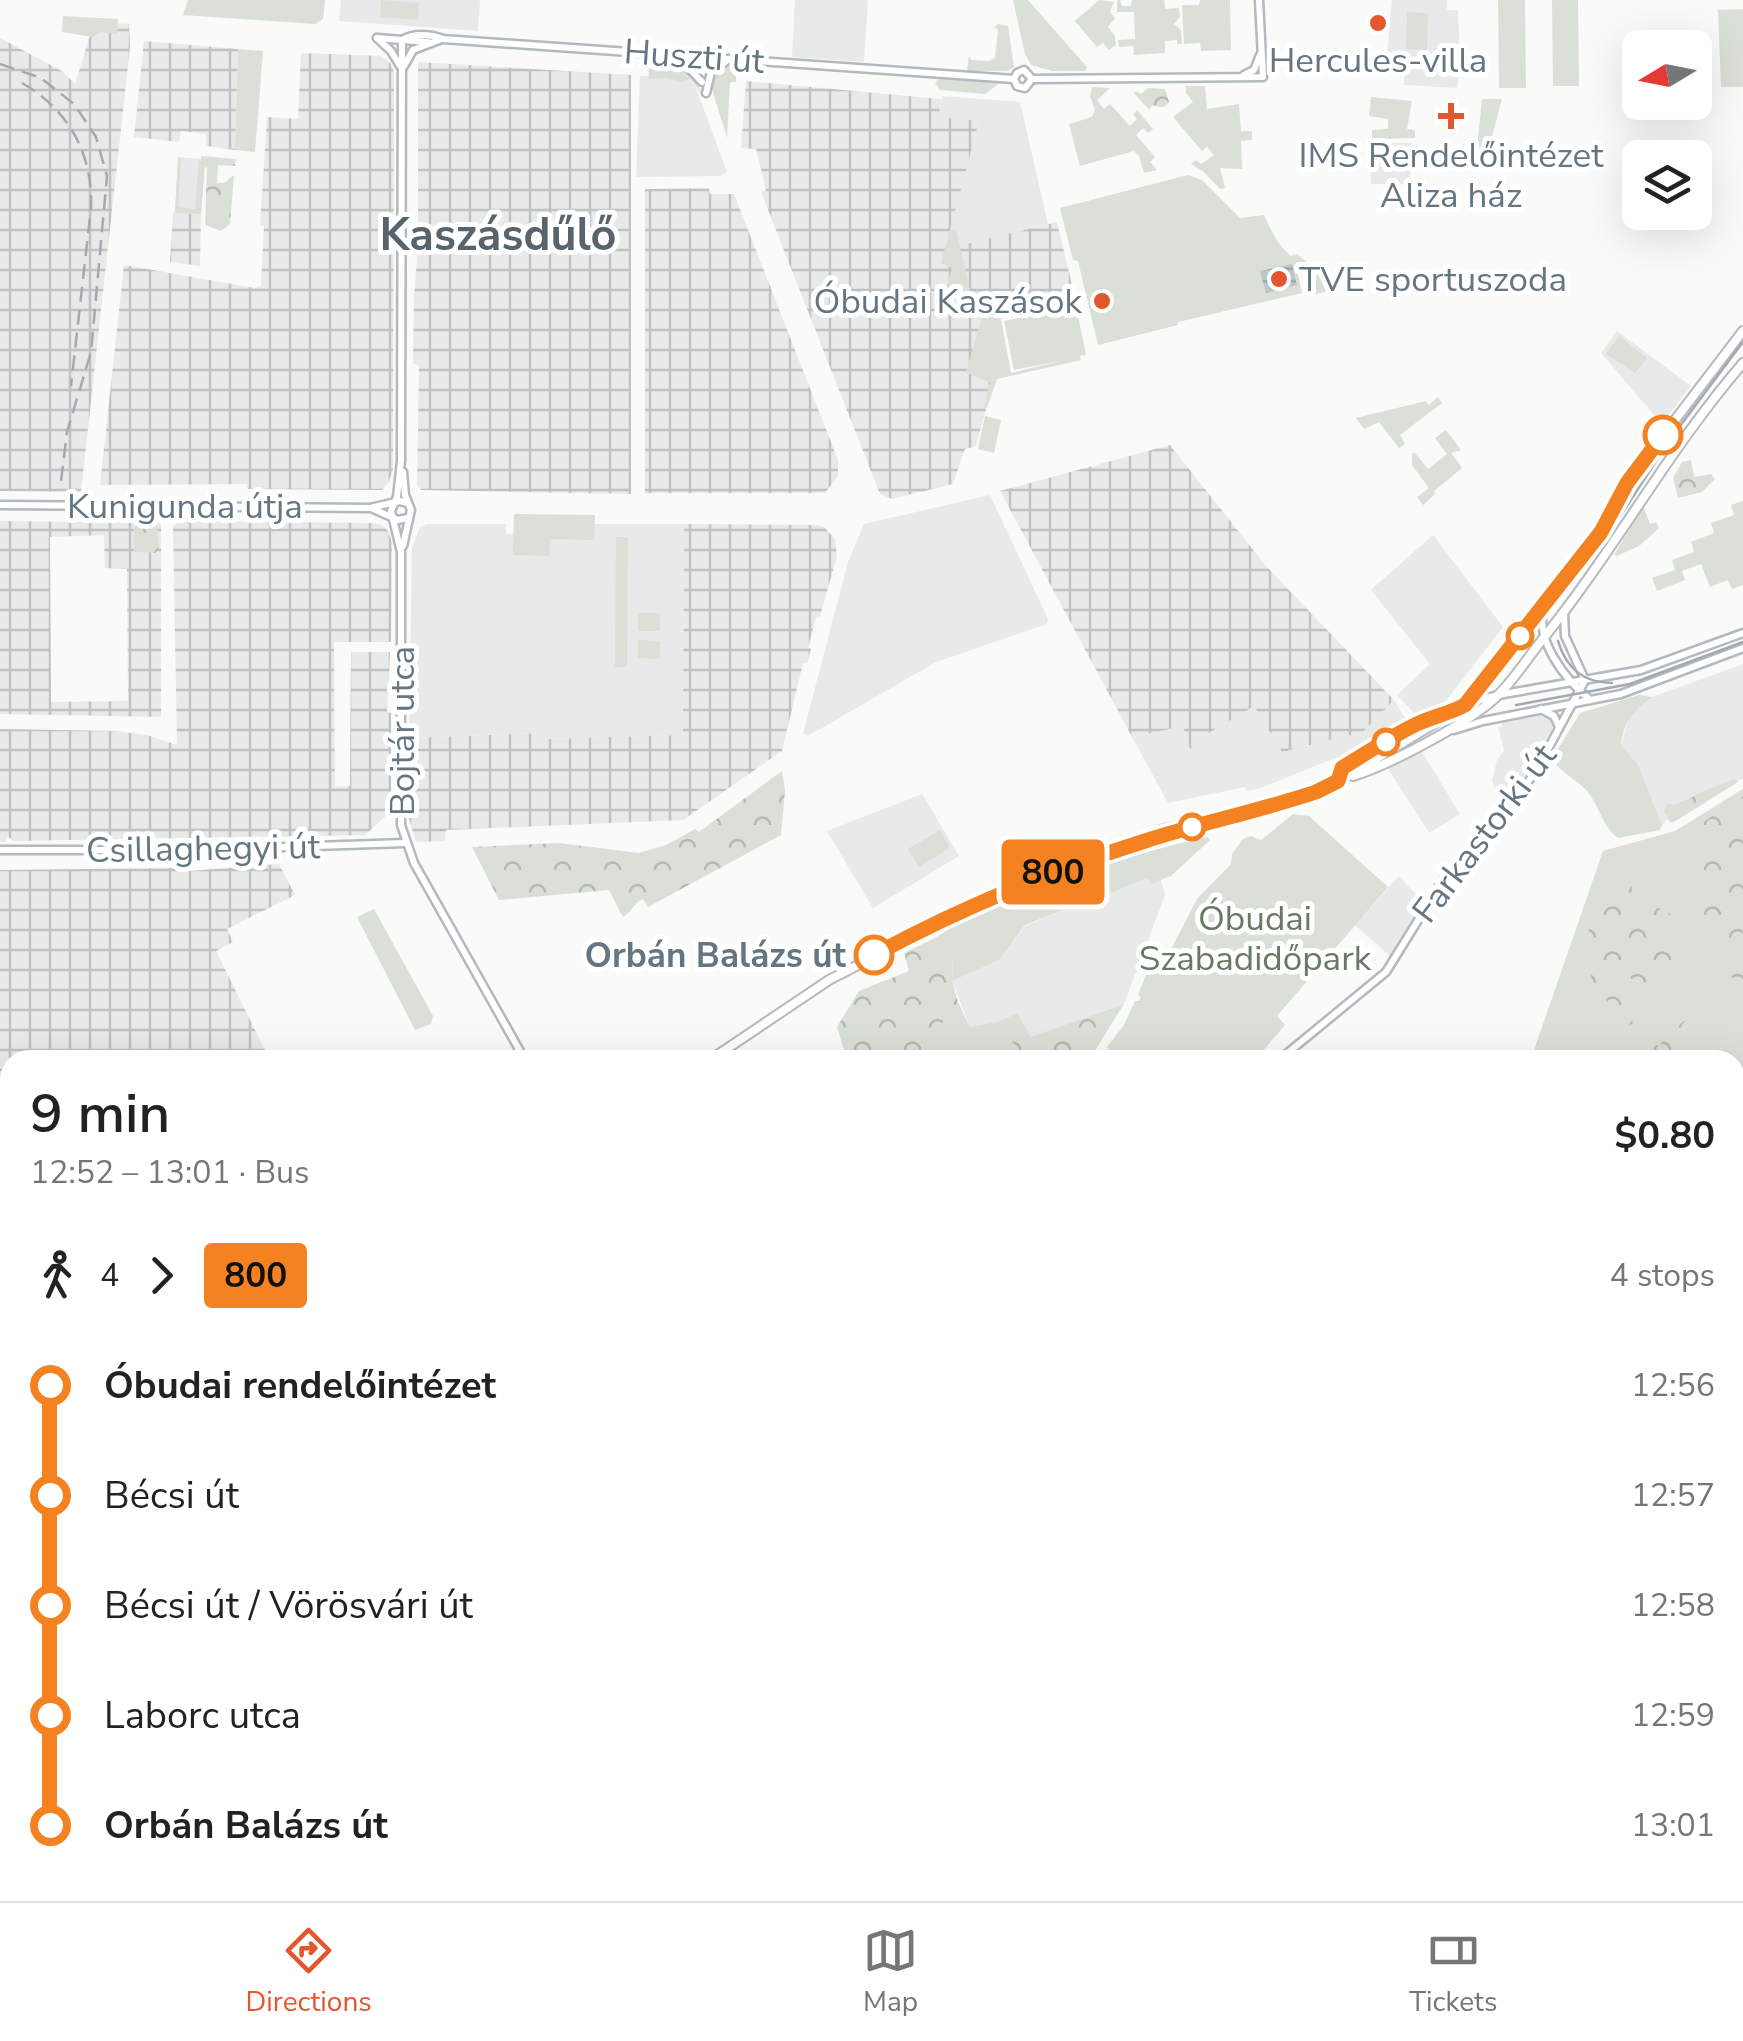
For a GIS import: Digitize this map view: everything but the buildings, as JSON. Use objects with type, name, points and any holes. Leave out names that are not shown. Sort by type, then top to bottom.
[{"type":"main road","points":[[1344,778],[1465,705],[1601,532],[1632,475],[1743,331]]},
{"type":"main road","points":[[725,1050],[828,980],[986,899],[1111,852],[1280,803],[1375,767],[1475,713],[1498,695],[1564,613],[1605,559],[1676,448],[1743,363]]},
{"type":"street","points":[[1238,78],[1263,77],[1259,0]]},
{"type":"street","name":"Huszti út","points":[[402,40],[411,35],[1014,79],[1024,70],[1032,79],[1238,78]]},
{"type":"street","points":[[402,72],[391,51],[378,38],[442,40]]},
{"type":"street","points":[[394,518],[392,509],[401,461],[402,40]]},
{"type":"street","points":[[402,72],[410,52],[429,42]]},
{"type":"street","points":[[1238,78],[1254,70],[1262,50]]},
{"type":"street","points":[[676,55],[702,82]]},
{"type":"street","points":[[698,56],[706,93],[711,72],[730,59]]},
{"type":"street","points":[[401,461],[411,510],[408,518]]},
{"type":"street","name":"Kunigunda útja","points":[[0,505],[370,508],[407,503]]},
{"type":"street","name":"Kunigunda útja","points":[[370,508],[400,520],[408,518]]},
{"type":"street","name":"Bojtár utca","points":[[394,518],[401,552]]},
{"type":"street","name":"Bojtár utca","points":[[408,518],[401,552],[400,803],[405,843],[519,1050]]},
{"type":"street","points":[[1545,604],[1540,622],[1544,638],[1572,683],[1590,700]]},
{"type":"street","points":[[1564,613],[1564,636],[1585,680]]},
{"type":"street","points":[[1465,705],[1498,695],[1641,670],[1743,633]]},
{"type":"street","points":[[1424,741],[1468,725],[1621,694],[1743,648]]},
{"type":"street","points":[[1530,655],[1542,654],[1557,661]]},
{"type":"street","points":[[1552,686],[1557,661]]},
{"type":"street","name":"Farkastorki út","points":[[1291,1050],[1386,972],[1443,880],[1509,811],[1585,680]]},
{"type":"street","points":[[1572,683],[1573,704]]},
{"type":"street","name":"Farkastorki út","points":[[1540,709],[1554,716],[1560,729]]},
{"type":"street","name":"Csillaghegyi út","points":[[0,850],[198,850],[405,843]]},
{"type":"shaded area","points":[[341,0],[480,0],[478,31],[339,21]]},
{"type":"shaded area","points":[[795,0],[868,0],[864,62],[792,57]]},
{"type":"shaded area","points":[[1392,0],[1447,0],[1447,10],[1458,10],[1457,88],[1404,85],[1404,69],[1386,66]]},
{"type":"shaded area","points":[[94,22],[129,24],[130,47],[81,492],[0,491],[0,38],[62,71],[75,84]]},
{"type":"shaded area","points":[[144,41],[238,49],[235,150],[206,146],[206,134],[181,131],[179,142],[134,137]]},
{"type":"shaded area","points":[[301,53],[381,56],[394,72],[393,469],[389,482],[382,490],[248,489],[247,484],[100,485],[124,265],[261,286],[264,226],[260,225],[267,117],[298,119]]},
{"type":"shaded area","points":[[418,62],[631,75],[631,494],[421,490],[417,485],[419,365],[413,364],[418,246]]},
{"type":"shaded area","points":[[688,75],[727,172],[720,176],[636,177],[640,76]]},
{"type":"shaded area","points":[[746,81],[941,99],[939,117],[979,121],[945,249],[1057,222],[1073,289],[1071,299],[1077,301],[999,320],[994,379],[976,446],[965,449],[953,484],[892,499],[880,494],[761,192],[766,191],[756,149],[741,148]]},
{"type":"shaded area","points":[[942,96],[1020,102],[1048,224],[944,250],[979,122],[939,117]]},
{"type":"shaded area","points":[[1371,143],[1412,143],[1410,184],[1371,184],[1370,162],[1366,157],[1371,156]]},
{"type":"shaded area","points":[[178,157],[205,159],[201,214],[175,213]]},
{"type":"shaded area","points":[[709,188],[710,194],[734,194],[838,460],[838,476],[825,493],[645,493],[645,189]]},
{"type":"shaded area","points":[[173,212],[201,214],[200,266],[170,262]]},
{"type":"shaded area","name":"TVE sportuszoda","points":[[1292,264],[1297,285],[1266,293],[1260,271]]},
{"type":"shaded area","points":[[1617,331],[1691,386],[1662,424],[1601,353]]},
{"type":"shaded area","points":[[1170,445],[1266,566],[1394,700],[1355,740],[1350,735],[1282,752],[1254,706],[1197,740],[1199,746],[1190,749],[1183,726],[1132,737],[1000,491]]},
{"type":"shaded area","points":[[990,495],[1047,624],[936,662],[808,736],[803,734],[848,562],[864,524]]},
{"type":"shaded area","points":[[0,521],[161,523],[161,717],[0,714]],"holes":[[[104,535],[105,568],[127,569],[128,701],[51,702],[50,537]]]},
{"type":"shaded area","points":[[178,521],[373,523],[388,531],[392,542],[391,642],[334,642],[335,787],[350,786],[351,652],[390,652],[387,712],[391,713],[391,811],[365,835],[14,841],[7,836],[5,842],[0,842],[0,729],[116,731],[147,735],[177,745],[173,527]]},
{"type":"shaded area","points":[[506,524],[506,534],[513,534],[514,524],[684,524],[683,735],[541,739],[540,733],[409,738],[412,547],[420,527]]},
{"type":"shaded area","points":[[684,524],[816,525],[824,527],[835,539],[837,556],[820,616],[816,617],[807,663],[803,663],[782,751],[683,820],[446,830],[445,841],[416,842],[407,812],[409,738],[541,733],[542,739],[683,735]]},
{"type":"shaded area","points":[[1433,535],[1503,627],[1441,707],[1432,714],[1415,714],[1397,695],[1430,664],[1371,590]]},
{"type":"shaded area","points":[[1743,664],[1743,778],[1677,820],[1667,820],[1662,825],[1638,765],[1621,745],[1628,721],[1638,706],[1652,697]]},
{"type":"shaded area","points":[[1394,700],[1406,720],[1350,752],[1258,789],[1246,791],[1245,787],[1168,803],[1132,737],[1184,725],[1191,749],[1197,740],[1254,705],[1282,752],[1350,735],[1356,739]]},
{"type":"shaded area","points":[[1545,713],[1554,721],[1552,730],[1504,809],[1492,781],[1504,750],[1498,727],[1502,726],[1502,719]]},
{"type":"shaded area","points":[[1421,750],[1460,814],[1429,833],[1387,767]]},
{"type":"shaded area","points":[[922,794],[959,856],[873,908],[827,831]]},
{"type":"shaded area","points":[[279,864],[295,895],[227,929],[233,942],[216,951],[265,1050],[0,1050],[0,870],[175,868],[177,872]]},
{"type":"shaded area","points":[[1399,876],[1419,898],[1420,905],[1390,956],[1355,925]]},
{"type":"shaded area","points":[[1147,878],[1151,883],[1161,880],[1165,895],[1124,1004],[1031,1037],[1017,1013],[970,1027],[952,981],[999,960],[1025,926],[1073,906],[1076,899],[1101,890],[1113,892]]},
{"type":"green space","points":[[188,0],[325,0],[323,19],[315,24],[183,15]]},
{"type":"green space","points":[[381,0],[419,3],[418,20],[380,17]]},
{"type":"green space","points":[[1013,0],[1028,0],[1087,67],[1086,71],[1052,71],[1031,65]]},
{"type":"green space","points":[[1099,0],[1114,2],[1110,12],[1115,18],[1108,27],[1116,45],[1109,50],[1103,43],[1097,47],[1075,21]]},
{"type":"green space","points":[[1117,0],[1122,6],[1131,6],[1132,0],[1164,0],[1165,9],[1179,8],[1180,17],[1174,24],[1181,30],[1182,44],[1177,44],[1177,40],[1165,41],[1165,53],[1134,55],[1133,46],[1119,47],[1118,40],[1135,39],[1134,12],[1117,12]]},
{"type":"green space","points":[[1200,0],[1230,0],[1231,50],[1201,51],[1200,43],[1184,44],[1182,5],[1199,5]]},
{"type":"green space","points":[[1498,0],[1525,0],[1526,88],[1499,88]]},
{"type":"green space","points":[[1552,0],[1578,0],[1579,86],[1553,86]]},
{"type":"green space","points":[[1743,9],[1743,87],[1721,87],[1718,10]]},
{"type":"green space","points":[[1407,12],[1428,13],[1427,50],[1406,49]]},
{"type":"green space","points":[[63,16],[118,19],[117,34],[101,32],[93,37],[62,32]]},
{"type":"green space","points":[[998,24],[1008,26],[1014,67],[1008,71],[967,71],[969,56],[971,60],[995,58],[998,29],[994,28]]},
{"type":"green space","points":[[238,49],[263,51],[255,152],[235,150]]},
{"type":"green space","points":[[653,57],[686,69],[704,99],[691,78],[681,83],[668,78],[649,79],[648,60]]},
{"type":"green space","points":[[736,65],[736,82],[730,82],[727,138],[711,86],[717,70]]},
{"type":"green space","points":[[941,78],[1001,82],[985,94],[940,90],[935,83]]},
{"type":"green space","points":[[1186,86],[1205,86],[1207,109],[1239,104],[1241,131],[1252,131],[1252,140],[1241,141],[1242,169],[1220,168],[1225,188],[1220,189],[1191,164],[1196,160],[1201,164],[1214,155],[1207,147],[1202,151],[1173,117],[1193,102]]},
{"type":"green space","points":[[1092,87],[1110,88],[1097,100],[1104,109],[1110,104],[1130,126],[1137,119],[1133,114],[1137,110],[1153,129],[1148,133],[1143,128],[1136,135],[1155,157],[1150,162],[1157,170],[1144,173],[1134,151],[1080,166],[1069,124],[1092,117]]},
{"type":"green space","points":[[1148,88],[1165,89],[1169,102],[1149,110],[1134,93],[1141,94]]},
{"type":"green space","points":[[1371,97],[1412,101],[1407,129],[1415,130],[1415,138],[1372,139],[1372,130],[1388,129],[1388,119],[1369,116]]},
{"type":"green space","points":[[1482,99],[1502,99],[1486,159],[1476,159]]},
{"type":"green space","points":[[1086,122],[1087,150],[1100,151],[1081,157],[1074,136]]},
{"type":"green space","points":[[201,156],[236,159],[235,166],[218,165],[217,183],[234,175],[230,224],[221,231],[205,225],[207,168],[201,164]]},
{"type":"green space","points":[[178,158],[178,207],[195,209],[199,159],[205,166],[201,214],[175,213]]},
{"type":"green space","points":[[1188,175],[1202,180],[1240,218],[1264,215],[1286,251],[1291,256],[1297,254],[1336,289],[1308,296],[1300,265],[1296,265],[1302,293],[1098,345],[1078,261],[1073,260],[1060,208]]},
{"type":"green space","points":[[956,229],[973,304],[1000,314],[1011,373],[1064,360],[1014,370],[1004,321],[1076,306],[1086,355],[1080,356],[1081,360],[997,379],[987,408],[984,407],[990,382],[966,373],[982,317],[956,307],[959,299],[944,293],[952,268],[941,263],[950,230]]},
{"type":"green space","points":[[1619,336],[1647,358],[1635,373],[1606,354]]},
{"type":"green space","points":[[1438,397],[1442,403],[1400,435],[1405,444],[1399,448],[1379,422],[1364,429],[1356,418],[1426,401],[1429,405]]},
{"type":"green space","points":[[985,416],[1001,420],[994,453],[978,449]]},
{"type":"green space","points":[[1446,430],[1461,450],[1451,453],[1462,468],[1423,505],[1417,497],[1429,488],[1412,465],[1412,454],[1428,469],[1447,454],[1435,438]]},
{"type":"green space","points":[[1691,460],[1694,477],[1711,474],[1715,479],[1702,492],[1678,498],[1673,478],[1682,462]]},
{"type":"green space","points":[[1743,501],[1743,585],[1732,589],[1728,580],[1710,587],[1701,564],[1682,571],[1685,580],[1657,591],[1652,578],[1675,570],[1672,560],[1694,552],[1691,542],[1714,533],[1711,523],[1734,515],[1731,505]]},
{"type":"green space","points":[[1643,506],[1650,524],[1656,522],[1659,528],[1639,546],[1614,555]]},
{"type":"green space","points":[[514,514],[595,515],[594,540],[550,539],[549,556],[513,555]]},
{"type":"green space","points":[[138,524],[157,525],[159,548],[155,553],[134,551],[134,528]]},
{"type":"green space","points":[[616,537],[628,537],[627,667],[615,667]]},
{"type":"green space","points":[[638,613],[660,613],[660,631],[638,631]]},
{"type":"green space","points":[[638,640],[660,641],[660,659],[638,658]]},
{"type":"green space","points":[[1639,695],[1652,697],[1630,717],[1621,745],[1638,765],[1662,825],[1660,830],[1618,838],[1587,791],[1558,767],[1553,757],[1580,713]]},
{"type":"green space","points":[[782,771],[785,790],[781,835],[648,907],[643,899],[623,917],[609,890],[499,900],[472,847],[559,843],[639,853],[666,845],[695,829],[699,832]]},
{"type":"green space","points":[[1735,779],[1738,782],[1671,823],[1664,811],[1668,803],[1674,805]]},
{"type":"green space","points":[[1743,789],[1743,1050],[1534,1050],[1603,851],[1675,831]]},
{"type":"green space","points":[[1743,796],[1743,910],[1737,904],[1728,908],[1742,927],[1743,935],[1718,939],[1695,928],[1702,895],[1691,863],[1698,848],[1691,830]]},
{"type":"green space","name":"Óbudai Szabadidőpark","points":[[1293,814],[1309,816],[1388,887],[1277,1016],[1285,1025],[1264,1050],[1109,1050],[1107,1047],[1141,997],[1138,995],[1154,954],[1166,959],[1197,899],[1231,864],[1232,854],[1243,839],[1251,836],[1261,840]]},
{"type":"green space","points":[[1203,815],[1203,819],[1111,845],[1125,836],[1157,830],[1158,824]]},
{"type":"green space","points":[[940,830],[950,848],[919,867],[908,849]]},
{"type":"green space","points":[[1208,837],[1210,840],[1171,876],[1151,884],[1147,878],[1113,892],[1101,890],[1077,899],[1073,906],[1025,925],[999,960],[952,981],[953,956],[937,937],[963,920],[1067,876]]},
{"type":"green space","points":[[1616,876],[1625,876],[1634,891],[1669,913],[1676,924],[1684,960],[1661,982],[1652,979],[1641,986],[1629,977],[1624,995],[1633,1023],[1628,1026],[1592,983],[1589,957],[1590,908],[1599,891]]},
{"type":"green space","points":[[374,909],[433,1016],[431,1024],[415,1030],[357,917]]},
{"type":"green space","points":[[937,937],[953,956],[952,981],[958,1002],[922,1050],[844,1050],[837,1027],[859,991],[909,971],[904,953]]},
{"type":"green space","points":[[1735,952],[1743,952],[1743,995],[1730,994],[1733,979],[1726,968]]},
{"type":"green space","points":[[958,1002],[970,1027],[1000,1021],[1017,1050],[922,1050]]},
{"type":"green space","points":[[1124,1004],[1095,1050],[1017,1050],[1000,1021],[1017,1013],[1031,1037]]},
{"type":"green space","points":[[1684,1021],[1690,1025],[1698,1049],[1642,1050],[1659,1045]]},
{"type":"tram line","points":[[1493,679],[1603,543],[1671,438],[1743,342]]},
{"type":"tram line","points":[[1558,641],[1566,659],[1578,672],[1612,683]]},
{"type":"tram line","points":[[1516,705],[1630,684],[1743,642]]},
{"type":"railway","points":[[0,64],[41,78],[74,104],[96,137],[107,176],[91,352],[67,432],[60,489]]},
{"type":"railway","points":[[22,83],[65,120],[88,169],[91,208],[71,386]]},
{"type":"bus line","name":"800","points":[[874,955],[930,925],[1036,878],[1139,843],[1316,792],[1338,781],[1342,768],[1389,740],[1422,721],[1445,716],[1465,705],[1601,532],[1627,483],[1663,435]]},
{"type":"place","name":"Hercules-villa","points":[[1378,23]]},
{"type":"place","name":"IMS Rendelőintézet Aliza ház","points":[[1451,116]]},
{"type":"place","name":"TVE sportuszoda","points":[[1279,279]]},
{"type":"place","name":"Óbudai Kaszások","points":[[1102,301]]},
{"type":"place","name":"Orbán Balázs út","points":[[874,955]]},
{"type":"district","name":"Kaszásdűlő","points":[[498,234]]}]
